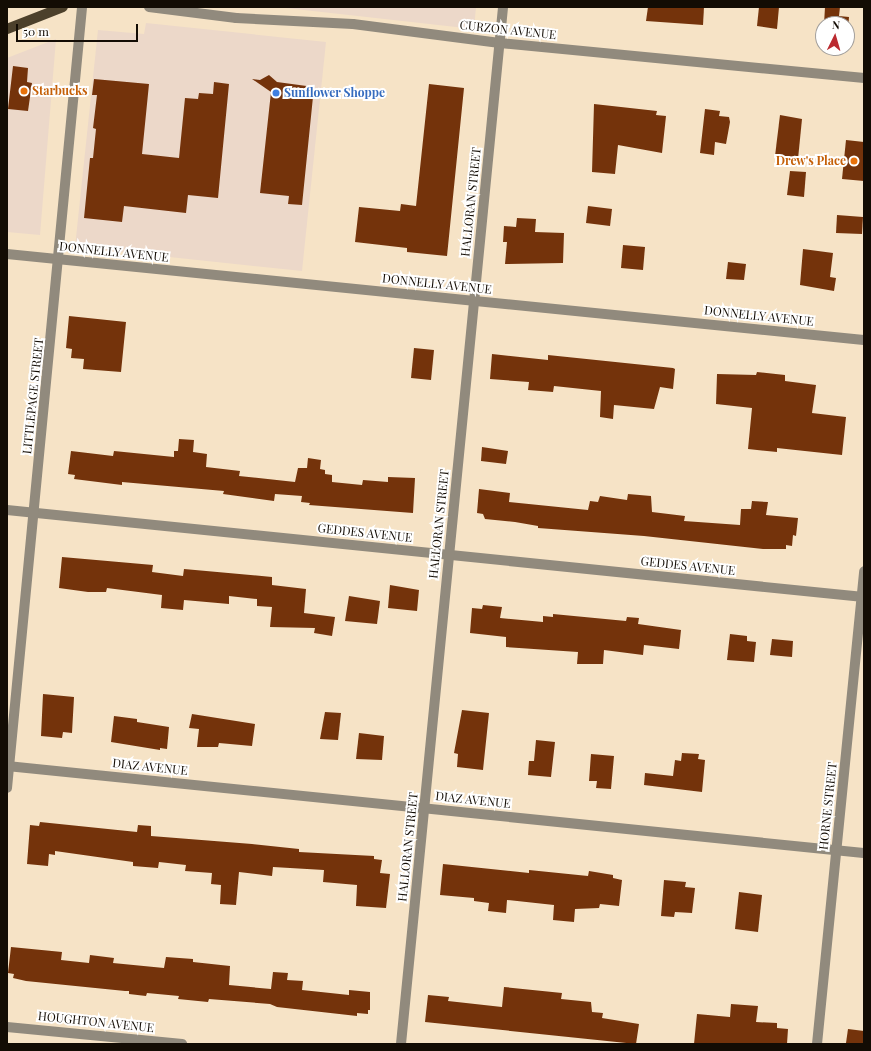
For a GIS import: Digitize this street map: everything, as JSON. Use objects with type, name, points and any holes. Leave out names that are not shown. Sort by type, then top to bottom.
[{"type":"main road","points":[[7,29],[63,7]]},
{"type":"street","name":"LITTLEPAGE STREET","points":[[7,788],[60,259],[82,7]]},
{"type":"street","name":"CURZON AVENUE","points":[[149,7],[236,18],[353,24],[500,43],[864,78]]},
{"type":"street","name":"HALLORAN STREET","points":[[401,1044],[503,7]]},
{"type":"street","name":"DONNELLY AVENUE","points":[[7,254],[864,340]]},
{"type":"street","name":"GEDDES AVENUE","points":[[7,510],[863,597]]},
{"type":"street","name":"HORNE STREET","points":[[817,1044],[863,597],[864,571]]},
{"type":"street","name":"DIAZ AVENUE","points":[[8,766],[864,853]]},
{"type":"street","name":"HOUGHTON AVENUE","points":[[7,1026],[182,1044]]},
{"type":"shaded area","points":[[277,7],[476,7],[474,29]]},
{"type":"shaded area","points":[[146,23],[326,42],[302,271],[75,247],[98,30],[144,34]]},
{"type":"shaded area","points":[[56,39],[40,235],[7,232],[7,58]]},
{"type":"building","points":[[648,7],[704,7],[703,25],[646,21]]},
{"type":"building","points":[[759,7],[779,7],[777,29],[757,26]]},
{"type":"building","points":[[825,7],[840,7],[839,16],[824,16]]},
{"type":"building","points":[[13,66],[28,68],[27,82],[32,83],[28,111],[8,109]]},
{"type":"building","points":[[269,75],[277,82],[314,87],[302,205],[288,204],[289,196],[260,193],[271,92],[252,79],[260,80]]},
{"type":"building","points":[[94,79],[149,84],[142,154],[179,158],[185,98],[198,99],[199,93],[213,94],[214,82],[229,84],[218,198],[188,195],[186,213],[124,206],[122,222],[84,218],[90,158],[93,158],[96,129],[93,128],[97,95],[92,95]]},
{"type":"building","points":[[429,84],[464,88],[447,256],[407,252],[407,248],[355,242],[359,207],[400,211],[401,204],[416,206]]},
{"type":"building","points":[[594,104],[657,111],[656,115],[666,116],[662,153],[618,145],[615,174],[592,172]]},
{"type":"building","points":[[705,109],[720,111],[719,116],[729,117],[730,122],[726,144],[715,142],[714,155],[700,153]]},
{"type":"building","points":[[780,115],[802,119],[798,159],[775,156]]},
{"type":"building","name":"Drew's Place","points":[[846,140],[864,142],[864,181],[842,179]]},
{"type":"building","points":[[790,171],[806,172],[804,197],[787,195]]},
{"type":"building","points":[[588,206],[612,209],[610,226],[586,223]]},
{"type":"building","points":[[837,215],[863,217],[862,234],[836,233]]},
{"type":"building","points":[[517,218],[536,219],[535,232],[564,233],[563,263],[505,264],[507,242],[503,242],[504,226],[516,227]]},
{"type":"building","points":[[623,245],[645,247],[643,270],[621,268]]},
{"type":"building","points":[[803,249],[833,253],[830,277],[836,278],[834,291],[800,285]]},
{"type":"building","points":[[728,262],[746,264],[744,280],[726,279]]},
{"type":"building","points":[[69,316],[126,322],[121,372],[83,369],[84,359],[71,358],[72,349],[66,348]]},
{"type":"building","points":[[414,348],[434,350],[431,380],[411,378]]},
{"type":"building","points":[[492,354],[548,360],[548,355],[673,368],[675,369],[673,389],[660,387],[654,409],[614,405],[613,419],[600,417],[601,391],[554,386],[553,392],[528,390],[529,382],[490,379]]},
{"type":"building","points":[[757,372],[785,375],[785,381],[816,385],[812,413],[846,417],[842,455],[777,448],[777,452],[748,449],[752,408],[716,404],[717,374],[756,375]]},
{"type":"building","points":[[179,439],[194,440],[193,452],[207,454],[206,467],[240,471],[239,476],[295,482],[298,468],[307,468],[308,458],[321,460],[320,469],[325,470],[325,474],[332,475],[332,482],[362,485],[363,480],[388,482],[388,477],[415,478],[413,513],[309,505],[310,503],[301,502],[302,496],[275,494],[274,501],[223,494],[224,491],[122,482],[122,485],[74,479],[75,475],[68,474],[71,451],[113,456],[114,451],[174,457],[174,451],[178,451]]},
{"type":"building","points":[[482,447],[508,451],[506,464],[481,461]]},
{"type":"building","points":[[479,489],[510,493],[509,502],[588,510],[590,501],[598,502],[600,496],[627,500],[628,494],[651,496],[652,512],[685,516],[684,521],[740,525],[741,509],[751,509],[752,501],[768,502],[766,515],[798,518],[796,536],[793,535],[792,546],[786,545],[786,549],[763,549],[644,536],[538,528],[538,526],[515,522],[485,519],[483,514],[477,513]]},
{"type":"building","points":[[62,557],[153,565],[152,572],[183,576],[184,569],[272,577],[272,585],[306,589],[304,613],[335,617],[332,636],[314,633],[315,628],[270,627],[272,607],[257,606],[257,599],[229,596],[229,604],[184,600],[183,610],[161,608],[162,595],[107,588],[106,592],[88,592],[59,588]]},
{"type":"building","points":[[390,585],[419,590],[417,611],[388,608]]},
{"type":"building","points":[[349,596],[380,601],[377,624],[345,621]]},
{"type":"building","points":[[483,605],[502,607],[500,618],[543,622],[543,616],[553,617],[553,614],[626,621],[627,617],[639,618],[638,624],[681,630],[679,649],[644,645],[643,655],[604,650],[603,664],[577,664],[578,652],[506,647],[506,637],[470,633],[472,608],[482,609]]},
{"type":"building","points":[[730,634],[747,636],[747,641],[756,642],[754,662],[727,660]]},
{"type":"building","points":[[772,639],[793,641],[792,657],[770,655]]},
{"type":"building","points":[[43,694],[74,697],[72,733],[63,732],[62,738],[41,736]]},
{"type":"building","points":[[462,710],[489,713],[483,770],[457,767],[458,754],[454,753]]},
{"type":"building","points":[[325,712],[341,713],[338,740],[320,739]]},
{"type":"building","points":[[192,714],[255,724],[252,746],[219,743],[218,747],[197,747],[199,729],[189,728]]},
{"type":"building","points":[[114,716],[137,719],[137,722],[169,727],[167,749],[160,748],[160,750],[111,742]]},
{"type":"building","points":[[359,733],[384,736],[382,760],[356,759]]},
{"type":"building","points":[[536,740],[555,742],[551,777],[528,775],[529,761],[534,761]]},
{"type":"building","points":[[682,753],[699,754],[698,759],[705,760],[702,792],[644,785],[645,773],[673,776],[675,760],[681,761]]},
{"type":"building","points":[[591,754],[614,756],[611,789],[596,788],[597,781],[589,781]]},
{"type":"building","points":[[40,822],[137,832],[138,825],[151,826],[151,836],[299,849],[299,852],[374,856],[374,859],[382,860],[380,873],[390,874],[386,908],[356,906],[357,885],[323,882],[324,870],[273,867],[272,876],[239,872],[236,905],[220,904],[221,885],[211,884],[212,873],[185,871],[186,865],[159,862],[158,868],[133,866],[133,862],[55,851],[55,855],[49,854],[48,866],[27,864],[30,825],[39,826]]},
{"type":"building","points":[[443,864],[529,873],[529,870],[588,876],[589,871],[613,875],[613,878],[622,880],[619,906],[600,904],[599,908],[575,909],[574,922],[553,920],[554,905],[507,900],[506,913],[488,911],[489,903],[474,901],[474,898],[440,895]]},
{"type":"building","points":[[664,880],[686,882],[685,887],[695,888],[692,913],[675,912],[674,917],[661,916]]},
{"type":"building","points":[[739,892],[762,895],[758,932],[735,929]]},
{"type":"building","points":[[11,947],[62,952],[61,960],[89,963],[90,955],[114,958],[113,963],[164,968],[166,957],[193,959],[193,962],[230,966],[229,985],[271,989],[273,972],[288,973],[287,980],[303,981],[302,990],[349,995],[349,990],[370,992],[370,1010],[368,1010],[368,1014],[357,1013],[357,1016],[277,1007],[270,1004],[209,999],[208,1002],[178,999],[179,996],[147,993],[146,996],[129,994],[129,991],[26,981],[13,978],[14,974],[8,973]]},
{"type":"building","points":[[504,987],[562,993],[561,999],[591,1002],[592,1012],[603,1013],[602,1018],[639,1024],[636,1044],[425,1022],[428,995],[449,997],[448,1001],[502,1007]]},
{"type":"building","points":[[731,1004],[758,1006],[756,1022],[777,1023],[777,1028],[788,1029],[787,1044],[694,1044],[697,1014],[730,1017]]},
{"type":"building","points":[[848,1029],[864,1031],[864,1044],[846,1043]]},
{"type":"place","name":"Starbucks","points":[[24,91]]},
{"type":"place","name":"Sunflower Shoppe","points":[[276,93]]},
{"type":"place","name":"Drew's Place","points":[[854,161]]}]
